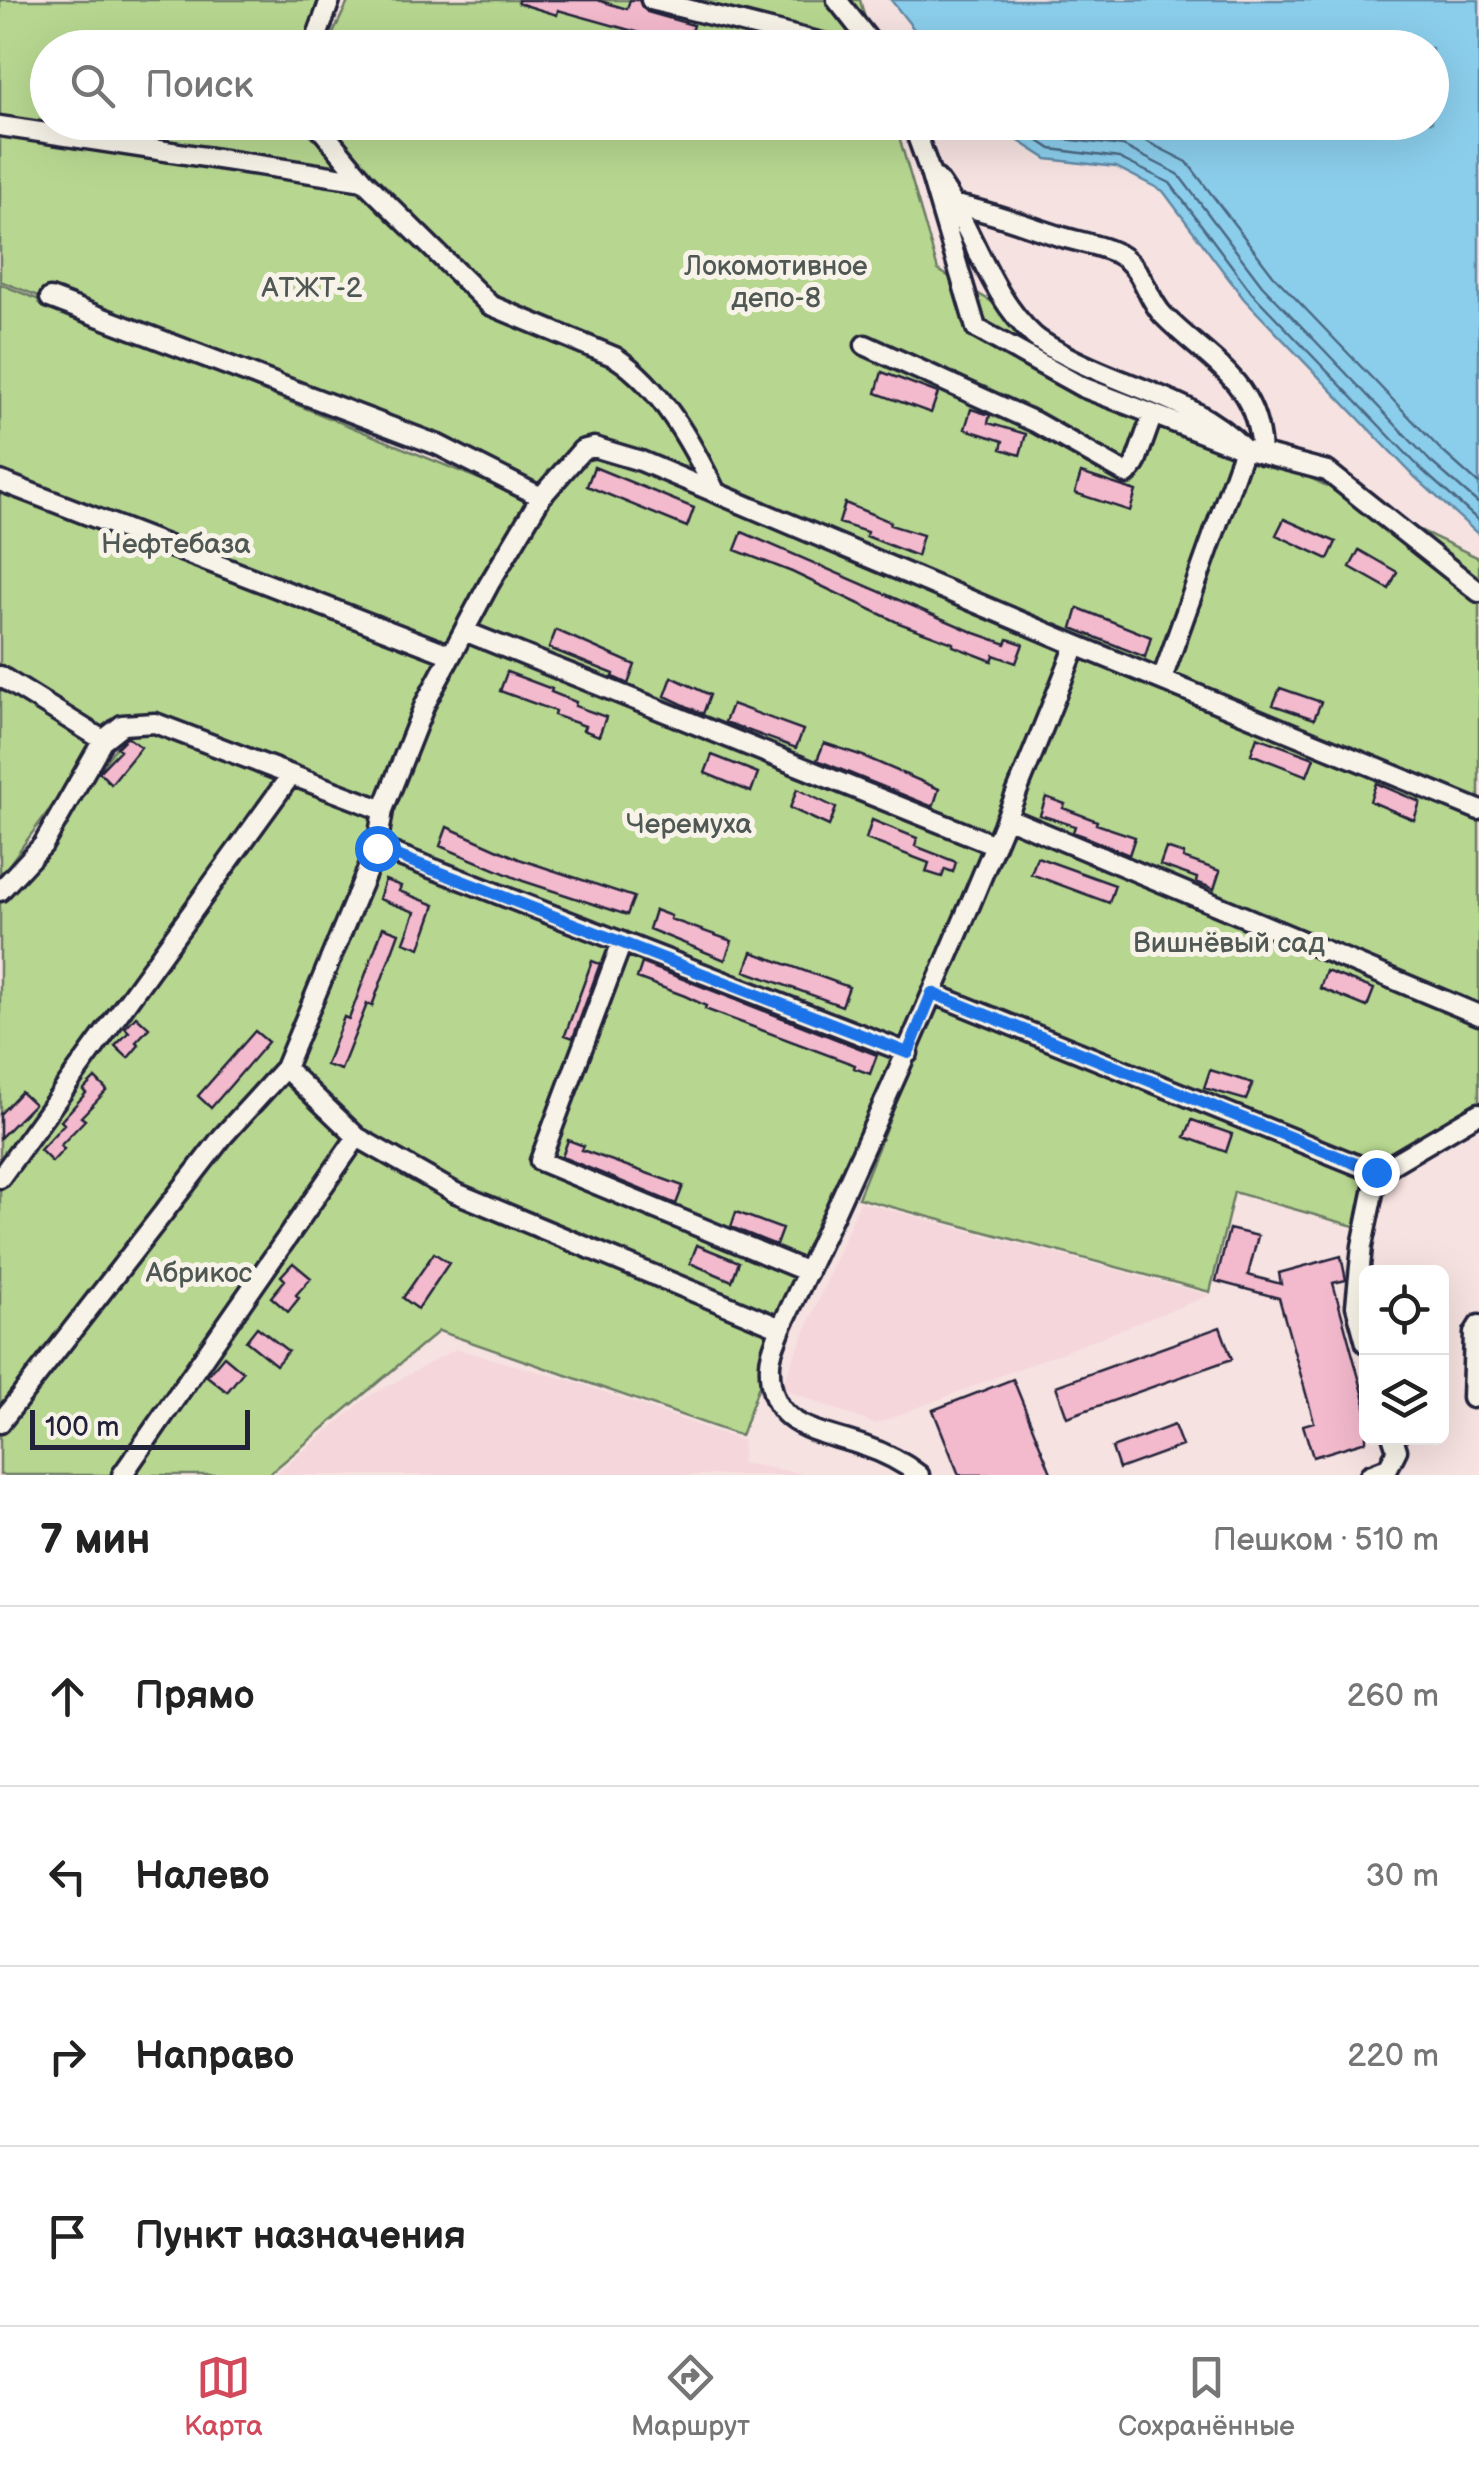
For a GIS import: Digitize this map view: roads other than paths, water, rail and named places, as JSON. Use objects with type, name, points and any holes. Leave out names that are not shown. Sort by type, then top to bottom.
[{"type":"lane","points":[[319,30],[330,0]]},
{"type":"lane","points":[[651,0],[770,30]]},
{"type":"lane","points":[[837,0],[861,30]]},
{"type":"lane","points":[[0,126],[30,131]]},
{"type":"lane","points":[[93,140],[364,181]]},
{"type":"lane","points":[[330,140],[364,181],[490,304],[630,367],[676,422],[716,493]]},
{"type":"lane","points":[[919,140],[976,328],[1082,387],[1252,452],[1327,471],[1479,592]]},
{"type":"lane","points":[[930,169],[956,205],[993,282],[1036,338],[1082,365],[1200,415],[1252,452]]},
{"type":"lane","points":[[956,205],[990,210],[1120,255],[1146,281],[1160,312],[1226,368],[1254,412],[1258,425],[1252,452],[1162,679]]},
{"type":"lane","points":[[50,298],[438,444],[541,498]]},
{"type":"lane","points":[[865,345],[1034,422],[1126,474],[1135,464],[1153,414]]},
{"type":"lane","points":[[0,1423],[224,1136],[285,1068],[377,848],[384,810],[425,704],[541,498],[582,450],[594,447],[641,461],[1479,810]]},
{"type":"lane","points":[[0,481],[452,655]]},
{"type":"lane","points":[[464,631],[995,845]]},
{"type":"lane","points":[[919,1475],[867,1447],[806,1430],[788,1418],[773,1393],[769,1362],[908,1053],[1076,645]]},
{"type":"lane","points":[[0,676],[103,740]]},
{"type":"lane","points":[[0,891],[43,845],[103,740],[122,725],[155,723],[384,810]]},
{"type":"lane","points":[[0,1178],[291,775]]},
{"type":"lane","points":[[1008,818],[1479,1015]]},
{"type":"lane","points":[[377,848],[908,1053]]},
{"type":"lane","points":[[622,942],[540,1162],[808,1272]]},
{"type":"lane","points":[[932,993],[1376,1172]]},
{"type":"lane","points":[[285,1068],[358,1137],[454,1192],[782,1328]]},
{"type":"lane","points":[[1360,1265],[1376,1172],[1479,1113]]},
{"type":"lane","points":[[122,1475],[358,1137]]},
{"type":"lane","points":[[1359,1276],[1359,1317]]},
{"type":"lane","points":[[1472,1398],[1474,1333],[1479,1325]]},
{"type":"lane","points":[[1370,1475],[1388,1468],[1397,1450],[1395,1445]]},
{"type":"water","points":[[891,0],[1479,0],[1479,535],[1415,477],[1244,299],[1163,191],[1116,167],[1047,159],[1017,140],[1449,140],[1449,30],[915,30]]},
{"type":"park label","name":"Локомотивное депо-8","points":[[776,282]]},
{"type":"park label","name":"АТЖТ-2","points":[[312,288]]},
{"type":"park label","name":"Нефтебаза","points":[[176,544]]},
{"type":"park label","name":"Черемуха","points":[[689,824]]},
{"type":"park label","name":"Вишнёвый сад","points":[[1229,943]]},
{"type":"park label","name":"Абрикос","points":[[199,1273]]}]
